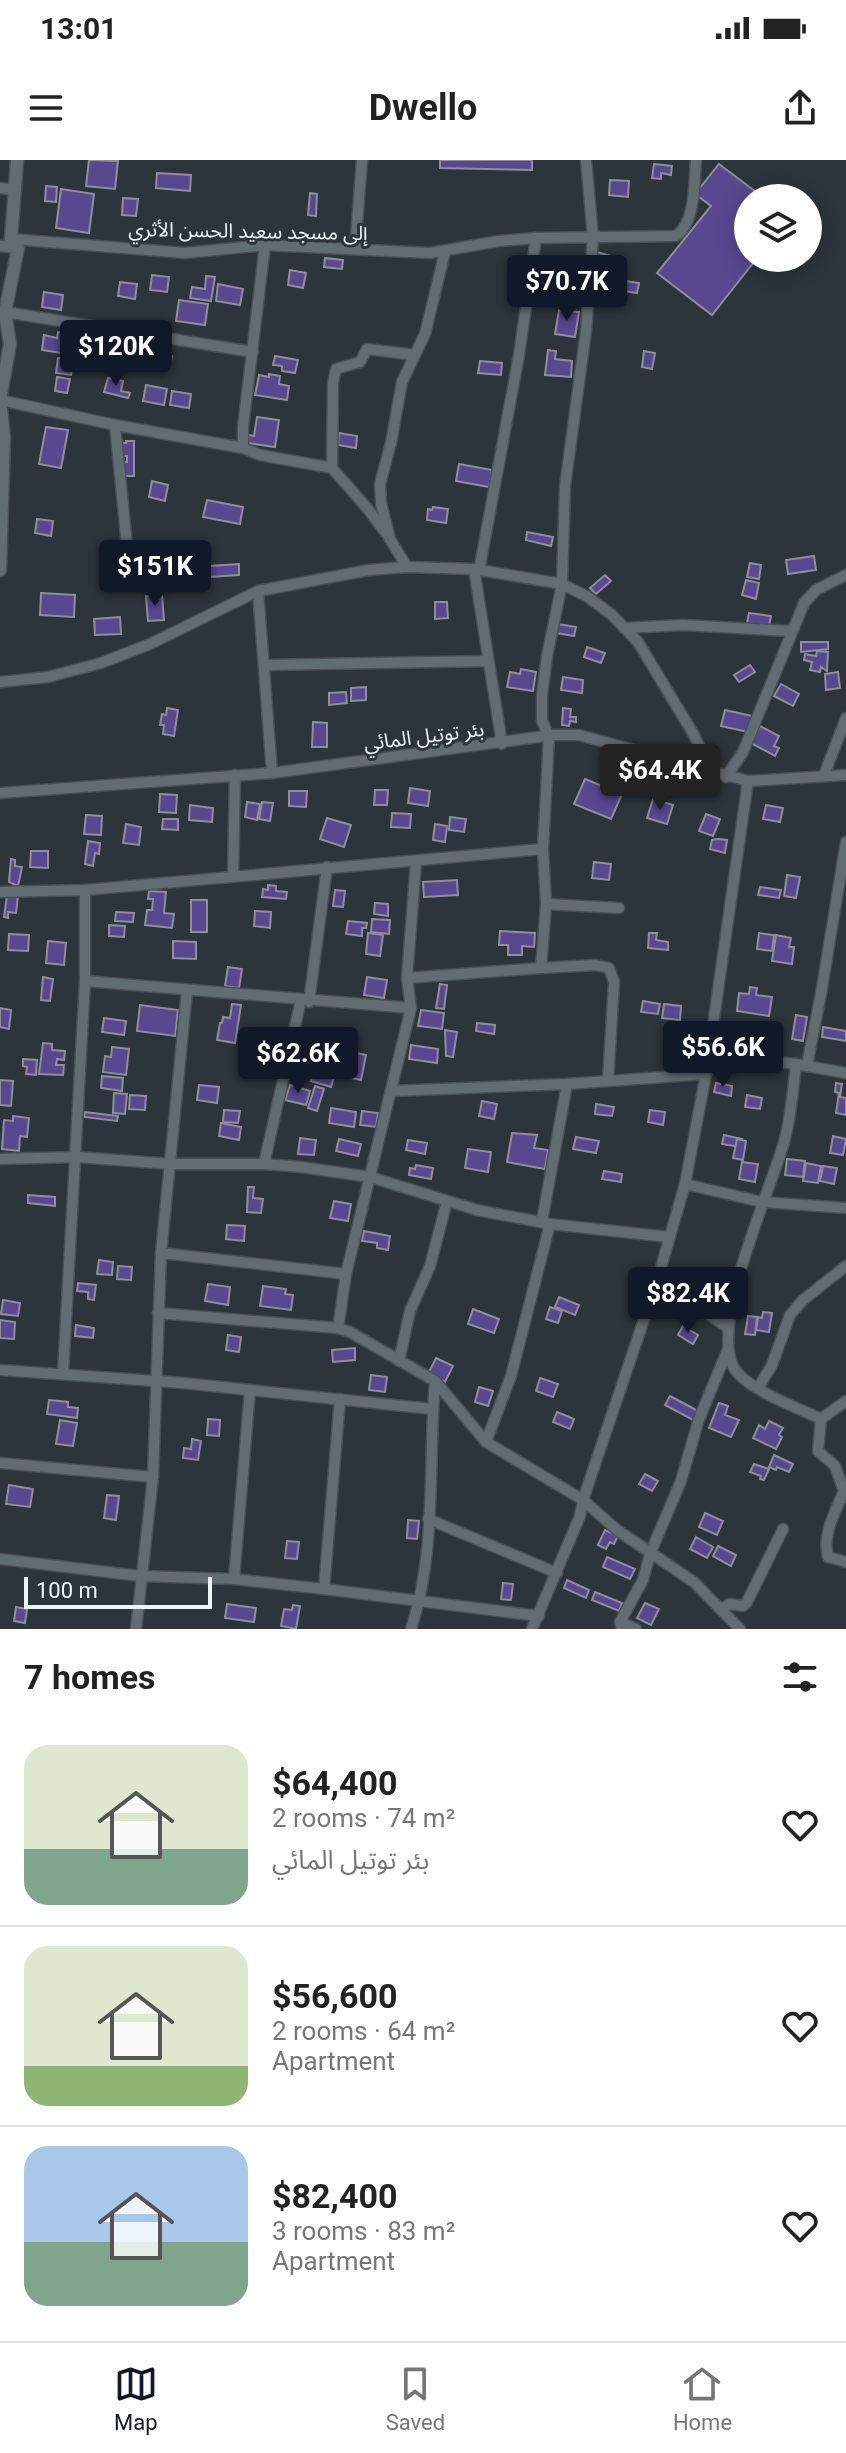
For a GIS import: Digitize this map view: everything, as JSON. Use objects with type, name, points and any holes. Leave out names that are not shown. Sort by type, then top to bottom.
[{"type":"street","points":[[0,570],[0,400],[17,160]]},
{"type":"street","points":[[355,249],[362,160]]},
{"type":"street","points":[[541,968],[546,904],[543,849],[549,736],[542,721],[542,695],[562,584],[565,486],[586,331],[593,237],[586,160]]},
{"type":"street","name":"إلى مسجد سعيد الحسن الأثري","points":[[10,245],[185,253],[265,245],[445,252],[499,241],[536,238],[676,236],[682,232],[689,217],[696,160]]},
{"type":"street","points":[[0,188],[16,190]]},
{"type":"street","points":[[502,744],[476,570],[519,355],[536,238]]},
{"type":"street","points":[[243,448],[265,245]]},
{"type":"street","points":[[390,539],[381,503],[380,484],[402,382],[425,334],[445,252]]},
{"type":"street","points":[[5,312],[253,352]]},
{"type":"street","points":[[332,468],[333,383],[336,369],[360,362],[367,349],[415,355]]},
{"type":"street","points":[[0,400],[332,468],[367,508],[407,567]]},
{"type":"street","points":[[115,425],[130,576]]},
{"type":"street","points":[[0,682],[48,677],[101,663],[150,644],[258,591],[369,570],[407,567],[476,570],[562,584],[588,597],[612,615],[638,642],[694,735],[711,772]]},
{"type":"street","points":[[726,777],[743,752],[804,603],[812,594],[846,575]]},
{"type":"street","points":[[258,591],[272,773]]},
{"type":"street","points":[[624,628],[683,625],[791,631]]},
{"type":"street","points":[[265,665],[488,661]]},
{"type":"street","points":[[824,775],[846,718]]},
{"type":"street","name":"بئر توتيل المائي","points":[[0,793],[272,773],[549,736],[579,735],[748,781],[846,775]]},
{"type":"street","points":[[233,876],[235,775]]},
{"type":"street","points":[[532,1629],[580,1516],[658,1278],[685,1184],[706,1074],[748,781]]},
{"type":"street","points":[[821,1419],[744,1379],[733,1368],[728,1349],[728,1328],[762,1202],[785,1141],[846,842]]},
{"type":"street","points":[[0,892],[85,890],[543,849]]},
{"type":"street","points":[[338,1328],[346,1274],[411,1008],[407,978],[416,862]]},
{"type":"street","points":[[264,1164],[305,1001],[327,867]]},
{"type":"street","points":[[63,1373],[85,981],[85,890]]},
{"type":"street","points":[[546,904],[619,908]]},
{"type":"street","points":[[407,978],[596,965],[609,968],[613,975],[608,1081]]},
{"type":"street","points":[[85,981],[411,1008]]},
{"type":"street","points":[[136,1629],[153,1477],[161,1253],[187,991]]},
{"type":"street","points":[[709,1053],[846,1073]]},
{"type":"street","points":[[391,1091],[567,1084],[706,1074]]},
{"type":"street","points":[[486,1442],[511,1376],[546,1223],[567,1084]]},
{"type":"street","points":[[0,1159],[76,1157],[171,1164],[264,1164],[370,1177],[477,1210],[546,1223],[669,1237]]},
{"type":"street","points":[[685,1184],[762,1202],[846,1208]]},
{"type":"street","points":[[399,1361],[410,1311],[430,1266],[447,1201]]},
{"type":"street","points":[[161,1253],[346,1274]]},
{"type":"street","points":[[758,1388],[772,1365],[790,1315],[803,1300],[846,1266]]},
{"type":"street","points":[[658,1278],[728,1328]]},
{"type":"street","points":[[158,1313],[338,1328],[350,1332],[435,1381],[486,1442],[583,1500],[617,1530],[694,1582],[740,1629]]},
{"type":"street","points":[[636,1629],[621,1625],[643,1580],[650,1554],[681,1481],[699,1419],[728,1349]]},
{"type":"street","points":[[0,1370],[63,1373],[432,1409]]},
{"type":"street","points":[[411,1629],[421,1601],[435,1381]]},
{"type":"street","points":[[234,1579],[250,1390]]},
{"type":"street","points":[[324,1589],[340,1399]]},
{"type":"street","points":[[846,1401],[821,1419],[818,1451],[835,1466],[844,1491],[825,1547],[828,1557],[846,1562]]},
{"type":"street","points":[[0,1463],[153,1477]]},
{"type":"street","points":[[428,1519],[557,1573]]},
{"type":"street","points":[[722,1609],[729,1604],[745,1604],[783,1529]]},
{"type":"street","points":[[0,1559],[140,1576],[234,1579],[539,1616]]},
{"type":"building","points":[[89,160],[118,161],[115,189],[86,186]]},
{"type":"building","points":[[440,160],[532,160],[532,170],[440,168]]},
{"type":"building","points":[[654,164],[672,166],[671,175],[661,173],[661,179],[652,178]]},
{"type":"building","points":[[719,164],[745,184],[734,184],[734,272],[746,272],[712,315],[657,273],[711,206],[695,194]]},
{"type":"building","points":[[157,173],[191,175],[190,191],[156,188]]},
{"type":"building","points":[[610,180],[629,181],[628,197],[609,195]]},
{"type":"building","points":[[46,186],[57,187],[56,202],[45,201]]},
{"type":"building","points":[[61,189],[94,194],[89,233],[56,228]]},
{"type":"building","points":[[310,193],[317,194],[316,216],[308,215]]},
{"type":"building","points":[[123,198],[138,199],[136,216],[122,215]]},
{"type":"building","points":[[597,252],[624,260],[621,277],[613,275],[611,280],[595,277]]},
{"type":"building","points":[[325,258],[343,260],[342,269],[324,267]]},
{"type":"building","points":[[290,270],[306,273],[303,288],[288,285]]},
{"type":"building","points":[[152,275],[169,277],[167,292],[150,290]]},
{"type":"building","points":[[206,276],[215,277],[211,301],[190,298],[192,287],[205,289]]},
{"type":"building","points":[[619,280],[639,283],[637,293],[617,290]]},
{"type":"building","points":[[120,282],[137,284],[135,299],[118,296]]},
{"type":"building","points":[[218,284],[243,289],[240,305],[216,301]]},
{"type":"building","points":[[565,287],[582,289],[581,304],[564,302]]},
{"type":"building","points":[[44,292],[63,295],[61,310],[42,307]]},
{"type":"building","points":[[179,300],[208,304],[205,325],[176,321]]},
{"type":"building","points":[[559,310],[579,312],[575,337],[555,334]]},
{"type":"building","points":[[74,329],[84,331],[80,356],[42,350],[44,335],[57,338],[58,332],[73,334]]},
{"type":"building","points":[[548,350],[556,351],[555,359],[572,361],[571,377],[545,375]]},
{"type":"building","points":[[644,351],[655,353],[652,369],[642,367]]},
{"type":"building","points":[[156,352],[172,356],[170,367],[154,363]]},
{"type":"building","points":[[275,356],[298,360],[295,373],[282,371],[282,366],[273,365]]},
{"type":"building","points":[[58,358],[73,360],[71,375],[56,373]]},
{"type":"building","points":[[480,361],[502,363],[501,375],[478,373]]},
{"type":"building","points":[[269,374],[280,376],[279,384],[289,386],[287,400],[255,395],[259,375],[269,377]]},
{"type":"building","points":[[57,377],[70,379],[67,393],[55,391]]},
{"type":"building","points":[[108,378],[123,381],[121,391],[130,393],[128,398],[104,392]]},
{"type":"building","points":[[146,385],[167,389],[164,405],[143,401]]},
{"type":"building","points":[[172,391],[191,394],[189,408],[170,405]]},
{"type":"building","points":[[257,417],[279,420],[275,447],[248,443],[249,435],[254,436]]},
{"type":"building","points":[[46,427],[68,430],[61,468],[39,464]]},
{"type":"building","points":[[339,433],[357,436],[356,448],[338,445]]},
{"type":"building","points":[[134,441],[134,476],[119,476],[119,462],[127,462],[127,456],[119,456],[119,443]]},
{"type":"building","points":[[459,464],[492,470],[489,487],[456,481]]},
{"type":"building","points":[[152,481],[168,485],[165,501],[149,497]]},
{"type":"building","points":[[207,500],[243,507],[240,524],[203,517]]},
{"type":"building","points":[[433,507],[448,509],[446,523],[427,520],[428,509],[432,510]]},
{"type":"building","points":[[37,519],[53,521],[51,536],[35,533]]},
{"type":"building","points":[[527,532],[553,537],[551,546],[526,540]]},
{"type":"building","points":[[190,553],[191,562],[182,563],[182,570],[191,569],[192,577],[183,578],[184,582],[166,584],[163,556]]},
{"type":"building","points":[[814,556],[816,570],[788,574],[786,560]]},
{"type":"building","points":[[102,562],[119,564],[118,578],[109,577],[109,570],[102,569]]},
{"type":"building","points":[[750,563],[761,565],[759,579],[747,577]]},
{"type":"building","points":[[239,564],[239,575],[210,577],[209,566]]},
{"type":"building","points":[[605,575],[611,581],[596,594],[590,588]]},
{"type":"building","points":[[746,580],[759,583],[756,599],[742,595]]},
{"type":"building","points":[[41,593],[75,595],[74,617],[40,615]]},
{"type":"building","points":[[162,595],[164,620],[148,621],[146,596]]},
{"type":"building","points":[[435,602],[447,602],[448,618],[435,619]]},
{"type":"building","points":[[749,613],[771,616],[769,626],[747,623]]},
{"type":"building","points":[[120,617],[121,634],[95,635],[94,619]]},
{"type":"building","points":[[558,624],[576,627],[574,636],[556,633]]},
{"type":"building","points":[[801,642],[828,642],[828,649],[801,652]]},
{"type":"building","points":[[587,647],[605,653],[601,663],[584,657]]},
{"type":"building","points":[[817,651],[828,652],[827,671],[821,667],[820,672],[810,670],[812,662],[804,660],[805,654],[816,656]]},
{"type":"building","points":[[750,665],[755,672],[739,682],[734,675]]},
{"type":"building","points":[[521,669],[536,672],[533,691],[507,687],[510,672],[520,674]]},
{"type":"building","points":[[838,672],[840,688],[826,690],[825,674]]},
{"type":"building","points":[[563,677],[583,680],[582,693],[561,690]]},
{"type":"building","points":[[781,684],[799,694],[793,706],[774,696]]},
{"type":"building","points":[[366,687],[366,700],[351,701],[351,688]]},
{"type":"building","points":[[346,692],[347,703],[329,705],[329,693]]},
{"type":"building","points":[[167,708],[178,710],[174,736],[163,734],[164,725],[160,725]]},
{"type":"building","points":[[563,708],[571,709],[570,717],[576,717],[576,722],[570,721],[569,726],[562,725]]},
{"type":"building","points":[[725,710],[752,716],[748,732],[721,726]]},
{"type":"building","points":[[313,722],[327,723],[327,747],[312,747]]},
{"type":"building","points":[[760,726],[779,736],[774,746],[779,748],[775,756],[751,743]]},
{"type":"building","points":[[585,779],[622,794],[611,819],[574,804]]},
{"type":"building","points":[[410,788],[430,791],[428,806],[408,803]]},
{"type":"building","points":[[375,790],[388,790],[387,805],[374,805]]},
{"type":"building","points":[[289,791],[307,791],[306,807],[289,806]]},
{"type":"building","points":[[160,794],[177,795],[176,813],[159,812]]},
{"type":"building","points":[[653,799],[673,805],[667,824],[647,818]]},
{"type":"building","points":[[247,802],[260,804],[257,820],[245,817]]},
{"type":"building","points":[[262,802],[273,803],[270,821],[259,819]]},
{"type":"building","points":[[190,805],[213,808],[212,822],[189,820]]},
{"type":"building","points":[[766,805],[783,808],[780,822],[763,819]]},
{"type":"building","points":[[392,813],[411,814],[410,828],[391,827]]},
{"type":"building","points":[[706,814],[720,819],[713,836],[699,831]]},
{"type":"building","points":[[86,815],[102,816],[101,835],[84,834]]},
{"type":"building","points":[[450,817],[466,819],[464,832],[449,830]]},
{"type":"building","points":[[327,818],[351,825],[344,847],[320,839]]},
{"type":"building","points":[[163,819],[178,819],[178,830],[162,829]]},
{"type":"building","points":[[126,824],[141,827],[139,845],[123,843]]},
{"type":"building","points":[[435,824],[447,826],[445,842],[433,840]]},
{"type":"building","points":[[712,840],[727,840],[725,853],[710,849]]},
{"type":"building","points":[[88,841],[100,843],[93,866],[85,864]]},
{"type":"building","points":[[31,851],[48,851],[48,868],[30,867]]},
{"type":"building","points":[[11,859],[15,860],[15,866],[22,867],[18,886],[9,882]]},
{"type":"building","points":[[594,862],[611,864],[609,880],[592,878]]},
{"type":"building","points":[[787,875],[800,877],[796,898],[784,896]]},
{"type":"building","points":[[457,880],[458,895],[424,897],[423,882]]},
{"type":"building","points":[[268,885],[276,886],[276,891],[287,892],[286,899],[262,897],[263,889],[268,890]]},
{"type":"building","points":[[760,887],[781,890],[779,898],[758,895]]},
{"type":"building","points":[[335,890],[345,891],[343,907],[333,906]]},
{"type":"building","points":[[149,891],[166,892],[164,913],[174,914],[172,928],[145,925],[147,910],[152,910],[153,899],[148,899]]},
{"type":"building","points":[[7,895],[18,896],[16,913],[8,912],[8,918],[4,917]]},
{"type":"building","points":[[191,900],[207,900],[207,932],[191,932]]},
{"type":"building","points":[[375,903],[388,904],[388,916],[374,914]]},
{"type":"building","points":[[255,911],[271,912],[270,928],[254,926]]},
{"type":"building","points":[[116,912],[134,913],[133,922],[115,921]]},
{"type":"building","points":[[372,919],[390,920],[389,934],[371,932]]},
{"type":"building","points":[[348,921],[367,923],[366,928],[362,928],[362,936],[346,934]]},
{"type":"building","points":[[109,925],[125,926],[124,937],[109,936]]},
{"type":"building","points":[[500,931],[535,933],[534,947],[522,946],[522,955],[508,955],[508,945],[499,945]]},
{"type":"building","points":[[368,933],[383,935],[380,956],[366,954]]},
{"type":"building","points":[[649,933],[657,933],[656,940],[668,942],[668,950],[648,948]]},
{"type":"building","points":[[759,933],[774,935],[772,951],[757,949]]},
{"type":"building","points":[[9,934],[29,935],[28,951],[8,950]]},
{"type":"building","points":[[776,935],[791,938],[789,947],[794,947],[792,964],[772,961]]},
{"type":"building","points":[[48,941],[66,943],[64,965],[46,963]]},
{"type":"building","points":[[173,941],[196,942],[196,959],[173,958]]},
{"type":"building","points":[[228,967],[242,969],[239,988],[225,986]]},
{"type":"building","points":[[43,977],[53,979],[50,1001],[41,1000]]},
{"type":"building","points":[[367,977],[387,980],[384,998],[364,995]]},
{"type":"building","points":[[440,984],[447,985],[444,1009],[436,1008]]},
{"type":"building","points":[[750,987],[757,988],[756,995],[772,997],[769,1016],[737,1011],[739,993],[749,994]]},
{"type":"building","points":[[643,1001],[660,1004],[658,1014],[641,1012]]},
{"type":"building","points":[[232,1004],[241,1005],[235,1043],[217,1040],[220,1023],[223,1017],[230,1018]]},
{"type":"building","points":[[664,1004],[681,1006],[680,1020],[662,1018]]},
{"type":"building","points":[[140,1005],[178,1010],[175,1036],[137,1031]]},
{"type":"building","points":[[0,1008],[11,1010],[9,1029],[0,1027]]},
{"type":"building","points":[[421,1010],[444,1013],[442,1029],[418,1026]]},
{"type":"building","points":[[796,1015],[807,1017],[803,1041],[792,1039]]},
{"type":"building","points":[[104,1018],[126,1021],[124,1035],[102,1032]]},
{"type":"building","points":[[477,1023],[495,1025],[494,1034],[476,1031]]},
{"type":"building","points":[[823,1027],[846,1031],[846,1041],[822,1037]]},
{"type":"building","points":[[445,1030],[457,1032],[453,1057],[446,1056]]},
{"type":"building","points":[[319,1036],[334,1039],[332,1052],[317,1049]]},
{"type":"building","points":[[43,1043],[52,1044],[52,1050],[65,1051],[64,1060],[57,1059],[56,1065],[64,1065],[63,1075],[39,1074]]},
{"type":"building","points":[[411,1045],[438,1049],[437,1063],[409,1059]]},
{"type":"building","points":[[112,1047],[129,1049],[126,1075],[103,1072],[105,1056],[111,1057]]},
{"type":"building","points":[[347,1051],[366,1055],[361,1080],[342,1076]]},
{"type":"building","points":[[23,1059],[37,1060],[36,1075],[26,1074]]},
{"type":"building","points":[[314,1068],[335,1074],[331,1087],[311,1081]]},
{"type":"building","points":[[102,1076],[123,1078],[122,1091],[101,1088]]},
{"type":"building","points":[[0,1080],[13,1081],[11,1106],[0,1105]]},
{"type":"building","points":[[716,1083],[732,1086],[731,1096],[714,1092]]},
{"type":"building","points":[[836,1083],[842,1084],[840,1097],[846,1098],[846,1115],[836,1113],[839,1093],[835,1092]]},
{"type":"building","points":[[199,1085],[219,1087],[217,1103],[197,1100]]},
{"type":"building","points":[[290,1085],[310,1091],[306,1105],[285,1100]]},
{"type":"building","points":[[315,1086],[324,1089],[317,1111],[308,1108]]},
{"type":"building","points":[[114,1093],[127,1094],[125,1114],[113,1113]]},
{"type":"building","points":[[130,1095],[146,1096],[145,1110],[129,1109]]},
{"type":"building","points":[[747,1095],[762,1098],[760,1109],[745,1107]]},
{"type":"building","points":[[482,1101],[497,1104],[494,1119],[479,1116]]},
{"type":"building","points":[[596,1104],[614,1107],[612,1116],[595,1114]]},
{"type":"building","points":[[331,1108],[356,1112],[354,1127],[329,1123]]},
{"type":"building","points":[[224,1110],[240,1111],[238,1123],[223,1122]]},
{"type":"building","points":[[650,1110],[665,1112],[663,1125],[648,1122]]},
{"type":"building","points":[[362,1111],[378,1113],[376,1127],[360,1125]]},
{"type":"building","points":[[85,1112],[118,1116],[117,1121],[84,1117]]},
{"type":"building","points":[[13,1116],[29,1118],[27,1137],[20,1136],[19,1151],[2,1149],[4,1120],[13,1121]]},
{"type":"building","points":[[221,1123],[241,1127],[239,1140],[219,1136]]},
{"type":"building","points":[[512,1133],[537,1135],[534,1148],[548,1150],[545,1169],[507,1162]]},
{"type":"building","points":[[724,1135],[742,1139],[740,1147],[722,1144]]},
{"type":"building","points":[[833,1136],[846,1139],[843,1155],[830,1153]]},
{"type":"building","points":[[576,1137],[599,1141],[596,1153],[573,1149]]},
{"type":"building","points":[[300,1138],[316,1140],[314,1155],[298,1154]]},
{"type":"building","points":[[339,1139],[361,1144],[358,1156],[336,1151]]},
{"type":"building","points":[[737,1139],[746,1141],[743,1160],[733,1158]]},
{"type":"building","points":[[408,1140],[427,1143],[425,1154],[406,1150]]},
{"type":"building","points":[[468,1149],[491,1152],[488,1172],[465,1168]]},
{"type":"building","points":[[787,1159],[805,1161],[803,1177],[785,1175]]},
{"type":"building","points":[[742,1162],[758,1164],[755,1182],[739,1179]]},
{"type":"building","points":[[806,1163],[821,1166],[818,1183],[803,1181]]},
{"type":"building","points":[[416,1165],[433,1168],[431,1179],[409,1175],[410,1168],[415,1169]]},
{"type":"building","points":[[823,1166],[837,1168],[834,1184],[820,1181]]},
{"type":"building","points":[[604,1171],[622,1174],[621,1182],[602,1179]]},
{"type":"building","points":[[248,1187],[254,1187],[253,1198],[263,1199],[261,1213],[247,1212]]},
{"type":"building","points":[[28,1195],[55,1197],[55,1206],[28,1203]]},
{"type":"building","points":[[334,1201],[351,1204],[348,1221],[330,1218]]},
{"type":"building","points":[[227,1225],[245,1226],[244,1241],[226,1239]]},
{"type":"building","points":[[364,1231],[390,1236],[388,1250],[377,1248],[377,1243],[362,1241]]},
{"type":"building","points":[[99,1260],[113,1262],[112,1275],[97,1274]]},
{"type":"building","points":[[118,1266],[132,1267],[131,1280],[117,1279]]},
{"type":"building","points":[[78,1283],[96,1285],[94,1300],[88,1299],[88,1292],[77,1291]]},
{"type":"building","points":[[208,1284],[230,1287],[228,1305],[205,1301]]},
{"type":"building","points":[[263,1286],[286,1289],[285,1294],[293,1295],[291,1310],[260,1306]]},
{"type":"building","points":[[559,1297],[579,1305],[575,1315],[555,1307]]},
{"type":"building","points":[[3,1300],[20,1303],[18,1316],[1,1314]]},
{"type":"building","points":[[550,1307],[562,1311],[558,1323],[546,1319]]},
{"type":"building","points":[[473,1309],[499,1319],[494,1333],[468,1324]]},
{"type":"building","points":[[763,1312],[772,1313],[769,1332],[756,1330],[758,1317],[762,1318]]},
{"type":"building","points":[[748,1316],[757,1317],[755,1335],[745,1334]]},
{"type":"building","points":[[0,1320],[15,1322],[14,1339],[0,1338]]},
{"type":"building","points":[[76,1325],[94,1328],[93,1338],[75,1336]]},
{"type":"building","points":[[683,1326],[698,1335],[693,1344],[678,1335]]},
{"type":"building","points":[[228,1335],[241,1337],[239,1352],[226,1350]]},
{"type":"building","points":[[355,1348],[355,1360],[333,1362],[332,1350]]},
{"type":"building","points":[[436,1358],[453,1366],[445,1382],[428,1374]]},
{"type":"building","points":[[371,1375],[387,1377],[385,1392],[369,1390]]},
{"type":"building","points":[[540,1378],[558,1384],[553,1397],[536,1391]]},
{"type":"building","points":[[479,1387],[493,1391],[488,1406],[475,1402]]},
{"type":"building","points":[[670,1396],[700,1412],[695,1421],[665,1405]]},
{"type":"building","points":[[49,1400],[68,1402],[68,1407],[78,1408],[77,1418],[47,1414]]},
{"type":"building","points":[[719,1403],[728,1406],[725,1415],[739,1420],[731,1437],[709,1428]]},
{"type":"building","points":[[557,1412],[574,1419],[570,1429],[553,1422]]},
{"type":"building","points":[[208,1419],[220,1420],[219,1436],[207,1435]]},
{"type":"building","points":[[60,1420],[77,1423],[73,1446],[56,1444]]},
{"type":"building","points":[[769,1421],[783,1428],[776,1449],[753,1438],[759,1425],[765,1429]]},
{"type":"building","points":[[192,1439],[201,1441],[198,1460],[183,1458],[184,1448],[191,1449]]},
{"type":"building","points":[[774,1455],[793,1464],[789,1472],[769,1467]]},
{"type":"building","points":[[754,1464],[769,1469],[764,1480],[750,1472]]},
{"type":"building","points":[[645,1474],[658,1481],[652,1491],[639,1484]]},
{"type":"building","points":[[9,1485],[33,1489],[30,1507],[6,1504]]},
{"type":"building","points":[[107,1495],[119,1496],[116,1520],[104,1518]]},
{"type":"building","points":[[705,1513],[723,1521],[717,1535],[699,1527]]},
{"type":"building","points":[[408,1520],[419,1521],[417,1539],[407,1538]]},
{"type":"building","points":[[605,1530],[618,1536],[614,1544],[610,1542],[606,1549],[598,1545]]},
{"type":"building","points":[[696,1537],[713,1547],[707,1558],[690,1549]]},
{"type":"building","points":[[287,1541],[299,1542],[297,1559],[285,1558]]},
{"type":"building","points":[[718,1546],[736,1555],[731,1566],[713,1556]]},
{"type":"building","points":[[607,1557],[635,1569],[630,1579],[603,1567]]},
{"type":"building","points":[[567,1580],[589,1590],[586,1598],[564,1588]]},
{"type":"building","points":[[503,1583],[513,1584],[511,1600],[501,1599]]},
{"type":"building","points":[[595,1592],[622,1603],[619,1611],[592,1600]]},
{"type":"building","points":[[645,1603],[659,1609],[651,1625],[637,1618]]},
{"type":"building","points":[[227,1604],[256,1608],[254,1622],[225,1618]]},
{"type":"building","points":[[293,1605],[300,1606],[296,1629],[281,1626],[284,1609],[292,1610]]},
{"type":"building","points":[[16,1607],[27,1609],[25,1623],[14,1621]]}]
